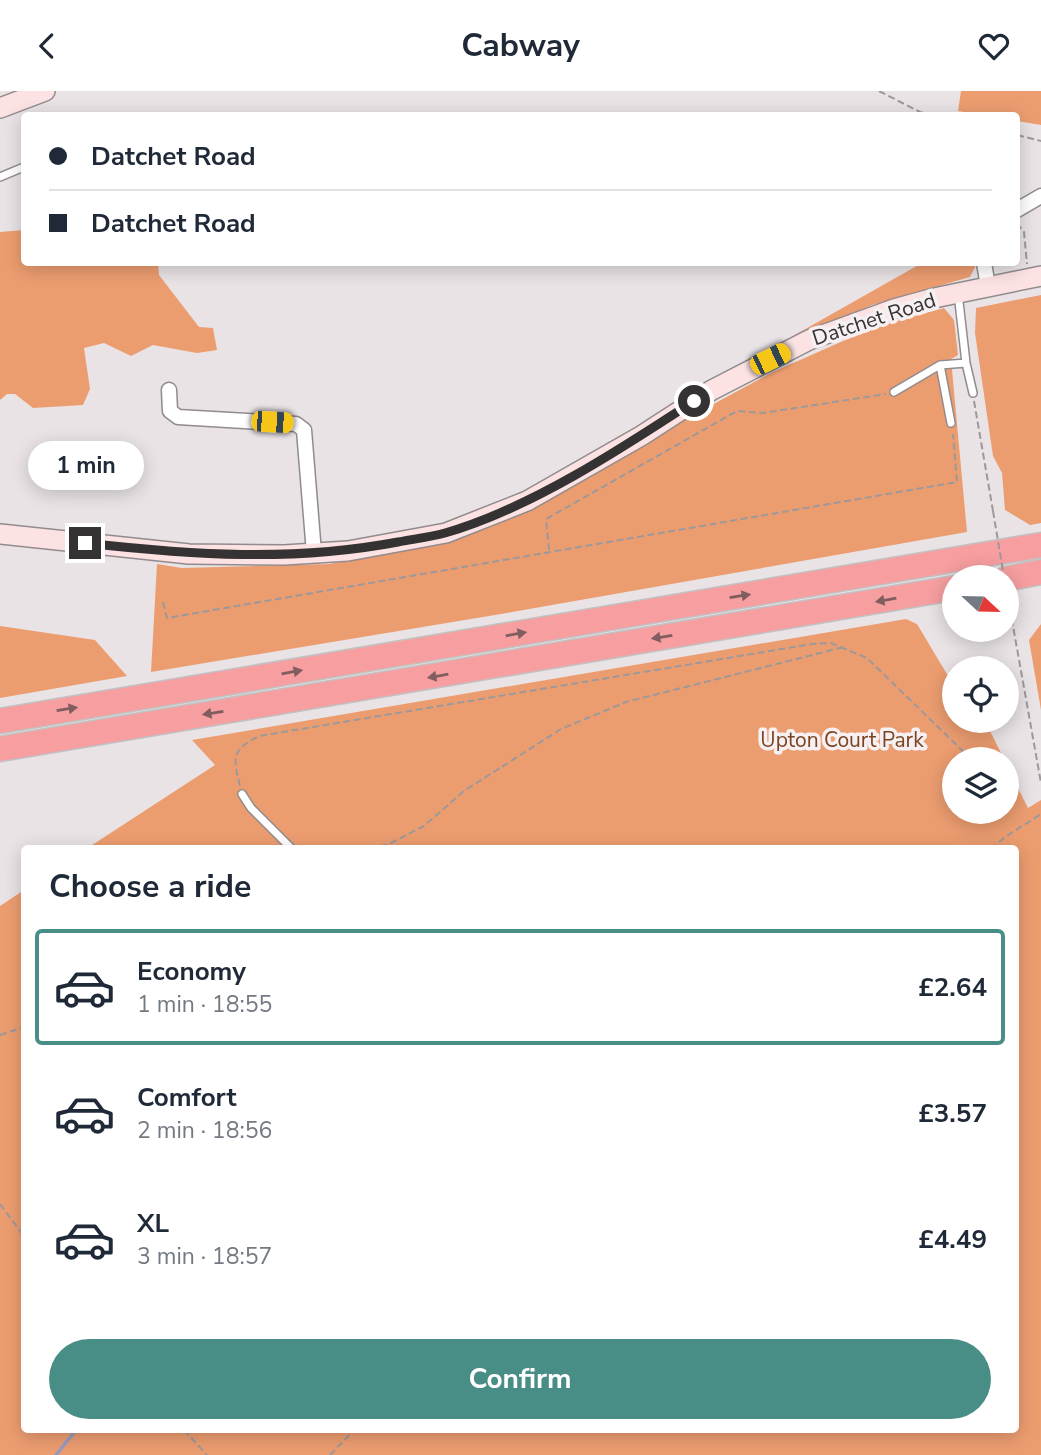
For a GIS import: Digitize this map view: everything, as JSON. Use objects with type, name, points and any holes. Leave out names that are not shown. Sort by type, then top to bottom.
[{"type":"highway","points":[[0,721],[1041,545]]},
{"type":"highway","points":[[1019,576],[1041,572]]},
{"type":"highway","points":[[0,749],[942,590]]},
{"type":"main road","points":[[0,108],[46,91]]},
{"type":"main road","name":"Datchet Road","points":[[0,534],[189,554],[348,551],[446,533],[515,506],[641,436],[712,390],[779,354],[894,309],[988,286],[1034,271]]},
{"type":"street","points":[[1020,208],[1041,196]]},
{"type":"street","points":[[985,266],[988,286]]},
{"type":"street","points":[[169,390],[170,411],[178,417],[301,426],[304,430],[313,553]]},
{"type":"lane","points":[[0,177],[21,168]]},
{"type":"lane","points":[[958,293],[966,363],[973,393]]},
{"type":"lane","points":[[894,392],[940,365],[966,363]]},
{"type":"lane","points":[[940,365],[951,423]]},
{"type":"lane","points":[[242,794],[251,808],[288,845]]},
{"type":"path","points":[[878,91],[920,112]]},
{"type":"path","points":[[1020,136],[1041,141]]},
{"type":"path","points":[[1020,226],[1024,232],[1034,271]]},
{"type":"path","points":[[549,552],[546,519],[737,411],[763,413],[894,392]]},
{"type":"path","points":[[973,393],[1003,565]]},
{"type":"path","points":[[163,602],[167,618],[957,482],[951,423]]},
{"type":"path","points":[[1015,642],[1041,783]]},
{"type":"path","points":[[242,794],[234,763],[237,751],[244,743],[259,736],[812,644],[831,643],[867,658],[959,747]]},
{"type":"path","points":[[385,845],[424,826],[464,791],[561,729],[626,702],[845,647]]},
{"type":"path","points":[[996,845],[1041,814]]},
{"type":"path","points":[[0,1035],[21,1028]]},
{"type":"path","points":[[0,1204],[21,1232]]},
{"type":"path","points":[[187,1433],[207,1455]]},
{"type":"path","points":[[330,1455],[351,1433]]},
{"type":"green space","points":[[961,91],[1041,91],[1041,125],[1020,122],[1020,112],[958,111]]},
{"type":"green space","points":[[21,230],[21,266],[158,266],[159,275],[199,327],[213,328],[217,350],[197,353],[153,345],[131,356],[104,343],[84,348],[90,389],[83,405],[33,408],[15,394],[7,394],[0,400],[0,232]]},
{"type":"green space","points":[[917,266],[976,266],[970,277],[872,305],[770,349]]},
{"type":"green space","points":[[1041,295],[1041,523],[1030,525],[1005,510],[1002,473],[993,456],[975,333],[976,308]]},
{"type":"green space","points":[[944,308],[954,320],[958,355],[951,359],[967,532],[151,672],[157,564],[182,568],[329,564],[446,543],[501,519],[773,372],[893,322]]},
{"type":"green space","name":"Upton Court Park","points":[[906,619],[917,624],[942,666],[942,733],[991,733],[998,747],[942,747],[942,824],[1019,824],[1019,790],[1028,808],[1041,800],[1041,1455],[0,1455],[0,906],[21,892],[21,1433],[1019,1433],[1019,845],[92,845],[215,765],[192,740]]},
{"type":"green space","points":[[1041,624],[1041,710],[1029,640]]},
{"type":"green space","points":[[0,626],[95,640],[127,676],[0,698]]},
{"type":"waterway","points":[[56,1455],[74,1433]]},
{"type":"route","points":[[85,543],[189,554],[284,555],[348,551],[446,533],[527,501],[641,436],[694,401]]}]
